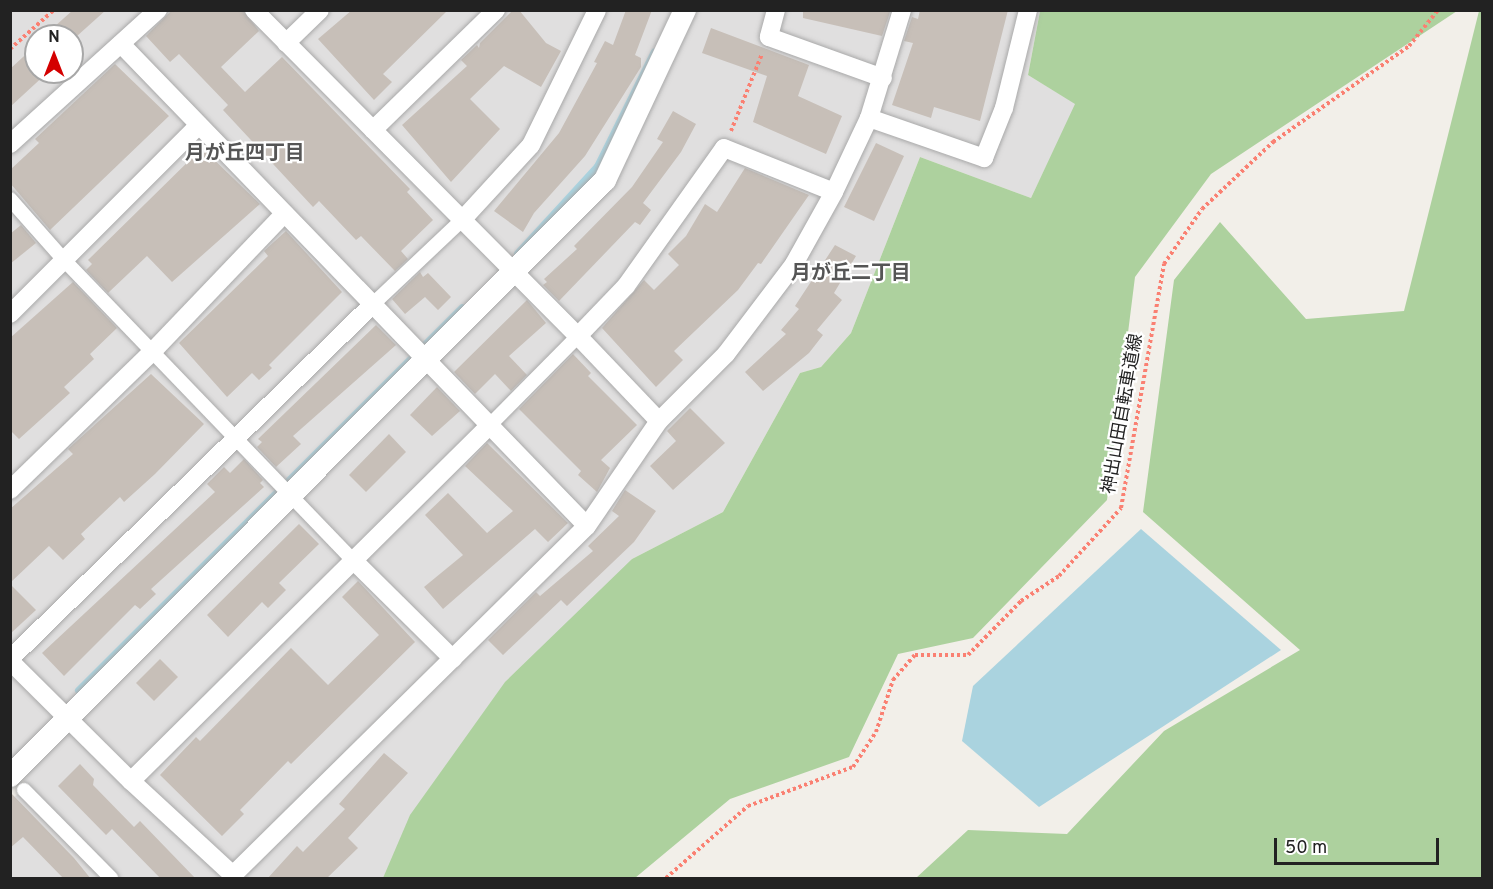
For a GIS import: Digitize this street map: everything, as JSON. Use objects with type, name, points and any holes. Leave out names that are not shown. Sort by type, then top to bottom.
[{"type":"street","points":[[10,144],[158,10]]},
{"type":"street","points":[[254,10],[463,219],[659,421]]},
{"type":"street","points":[[286,43],[320,10]]},
{"type":"street","points":[[373,130],[496,10]]},
{"type":"street","points":[[597,10],[531,145],[463,219],[372,305],[10,660],[231,877],[587,526],[659,421],[726,354],[794,264],[834,192],[869,118],[902,10]]},
{"type":"street","points":[[111,879],[17,783],[68,719],[292,497],[605,180],[685,10]]},
{"type":"street","points":[[776,10],[769,37],[883,78]]},
{"type":"street","points":[[869,118],[984,158],[1004,108],[1029,10]]},
{"type":"street","points":[[121,44],[587,526]]},
{"type":"street","points":[[10,314],[199,125]]},
{"type":"street","points":[[131,781],[489,426],[626,286],[724,148],[834,192]]},
{"type":"street","points":[[10,199],[64,260],[235,439],[453,659]]},
{"type":"street","points":[[10,490],[153,351],[284,214]]},
{"type":"path","points":[[10,50],[54,10]]},
{"type":"path","name":"神出山田自転車道線","points":[[666,879],[748,806],[853,767],[876,732],[893,680],[915,655],[968,655],[1021,601],[1059,576],[1121,508],[1164,264],[1202,210],[1273,142],[1409,46],[1438,10]]},
{"type":"path","points":[[724,148],[769,37]]},
{"type":"shaded area","points":[[11,11],[1040,11],[1028,75],[1076,104],[1031,198],[920,157],[851,333],[821,367],[800,373],[723,512],[632,559],[383,878],[11,878],[11,799],[29,787],[11,767]]},
{"type":"green space","points":[[1040,11],[1457,11],[1211,174],[1135,277],[1107,500],[973,638],[898,654],[849,757],[730,799],[635,878],[383,878],[410,815],[505,682],[632,559],[723,512],[800,373],[821,367],[851,333],[920,157],[1031,198],[1075,104],[1028,75]]},
{"type":"green space","points":[[1479,11],[1482,11],[1482,878],[916,878],[968,830],[1067,834],[1164,731],[1300,650],[1143,512],[1174,280],[1220,222],[1306,319],[1404,311]]},
{"type":"water","points":[[1141,529],[1281,650],[1039,807],[962,741],[973,686]]},
{"type":"building","points":[[73,10],[106,10],[84,30],[84,24],[57,24]]},
{"type":"building","points":[[172,10],[243,10],[259,31],[221,67],[245,92],[282,57],[410,189],[407,192],[433,220],[401,251],[408,259],[395,271],[361,236],[356,240],[319,201],[313,207],[223,110],[228,105],[179,54],[170,62],[146,36]]},
{"type":"building","points":[[352,10],[448,10],[383,74],[392,82],[374,100],[318,39]]},
{"type":"building","points":[[513,10],[519,10],[546,43],[561,51],[541,87],[504,66],[470,99],[500,129],[451,182],[402,125],[467,66],[461,60],[477,45],[479,48],[480,43]]},
{"type":"building","points":[[626,10],[652,10],[635,55],[641,58],[641,67],[585,156],[534,213],[523,232],[494,211],[559,133],[597,63],[594,62],[605,41],[613,45]]},
{"type":"building","points":[[803,10],[890,12],[882,36],[803,18]]},
{"type":"building","points":[[920,10],[1008,10],[980,121],[934,107],[931,118],[892,105],[913,43],[904,41],[912,17],[918,19]]},
{"type":"building","points":[[711,28],[809,65],[798,96],[842,116],[826,154],[753,122],[767,76],[702,53]]},
{"type":"building","points":[[24,56],[24,84],[35,84],[10,107],[10,69]]},
{"type":"building","points":[[115,64],[169,116],[50,230],[10,183],[10,170],[39,143],[35,139]]},
{"type":"building","points":[[673,111],[696,124],[681,152],[643,203],[651,210],[640,225],[635,222],[559,301],[543,285],[547,282],[544,279],[577,249],[574,246],[632,187],[663,142],[657,139]]},
{"type":"building","points":[[876,143],[904,156],[874,221],[844,207]]},
{"type":"building","points":[[202,148],[260,204],[172,282],[147,256],[108,293],[86,270],[92,264],[88,260]]},
{"type":"building","points":[[745,168],[809,195],[761,264],[758,263],[738,290],[674,351],[683,360],[656,387],[602,328],[644,280],[654,290],[679,265],[668,254],[686,236],[705,204],[717,212]]},
{"type":"building","points":[[21,225],[36,243],[10,264],[10,234]]},
{"type":"building","points":[[286,231],[342,292],[269,365],[272,368],[259,380],[252,373],[227,397],[179,343],[268,256],[264,251]]},
{"type":"building","points":[[835,245],[856,256],[834,293],[842,300],[817,330],[823,335],[809,353],[763,391],[745,372],[786,334],[781,330],[799,309],[795,306]]},
{"type":"building","points":[[420,272],[423,277],[428,273],[451,297],[438,310],[425,297],[405,314],[392,299]]},
{"type":"building","points":[[73,282],[117,328],[90,354],[94,359],[64,387],[70,393],[19,439],[10,430],[10,338]]},
{"type":"building","points":[[527,300],[546,323],[509,356],[527,375],[511,391],[495,374],[475,394],[454,372]]},
{"type":"building","points":[[376,325],[396,345],[293,436],[301,444],[276,467],[257,447],[262,442],[258,439]]},
{"type":"building","points":[[573,354],[591,373],[588,376],[637,425],[601,460],[610,468],[597,492],[578,475],[581,471],[519,409]]},
{"type":"building","points":[[151,374],[204,424],[124,502],[120,497],[81,534],[85,539],[63,560],[49,546],[10,583],[10,509],[73,454],[68,449]]},
{"type":"building","points":[[437,387],[460,411],[432,436],[410,415]]},
{"type":"building","points":[[690,408],[725,443],[673,490],[650,466],[676,441],[667,431]]},
{"type":"building","points":[[389,434],[406,452],[366,492],[349,475]]},
{"type":"building","points":[[487,443],[568,523],[548,542],[535,529],[443,609],[424,587],[463,555],[425,515],[448,493],[487,533],[513,511],[465,466]]},
{"type":"building","points":[[244,459],[263,480],[260,483],[264,487],[151,589],[156,594],[140,609],[135,605],[64,676],[42,653],[215,492],[207,484],[224,467],[230,473]]},
{"type":"building","points":[[625,490],[656,511],[634,542],[567,606],[561,600],[503,655],[488,640],[536,592],[540,596],[593,551],[588,546],[619,516],[612,511]]},
{"type":"building","points":[[299,524],[319,544],[279,583],[286,590],[268,608],[262,602],[228,637],[207,615]]},
{"type":"building","points":[[358,581],[415,642],[291,764],[288,761],[240,810],[244,814],[222,836],[160,775],[196,737],[200,741],[291,648],[328,685],[379,635],[342,597]]},
{"type":"building","points":[[10,584],[36,610],[10,634]]},
{"type":"building","points":[[160,659],[178,677],[154,701],[136,683]]},
{"type":"building","points":[[384,753],[408,773],[348,838],[358,848],[326,879],[267,879],[297,846],[303,852],[345,809],[339,804]]},
{"type":"building","points":[[80,764],[94,779],[93,785],[134,827],[140,821],[196,879],[161,879],[112,829],[106,835],[58,786]]},
{"type":"building","points":[[10,792],[74,858],[91,879],[64,879],[23,837],[10,848]]},
{"type":"waterway","points":[[517,253],[597,166],[654,51]]},
{"type":"waterway","points":[[78,690],[462,307]]},
{"type":"district","name":"月が丘四丁目","points":[[245,154]]},
{"type":"district","name":"月が丘二丁目","points":[[851,274]]}]
